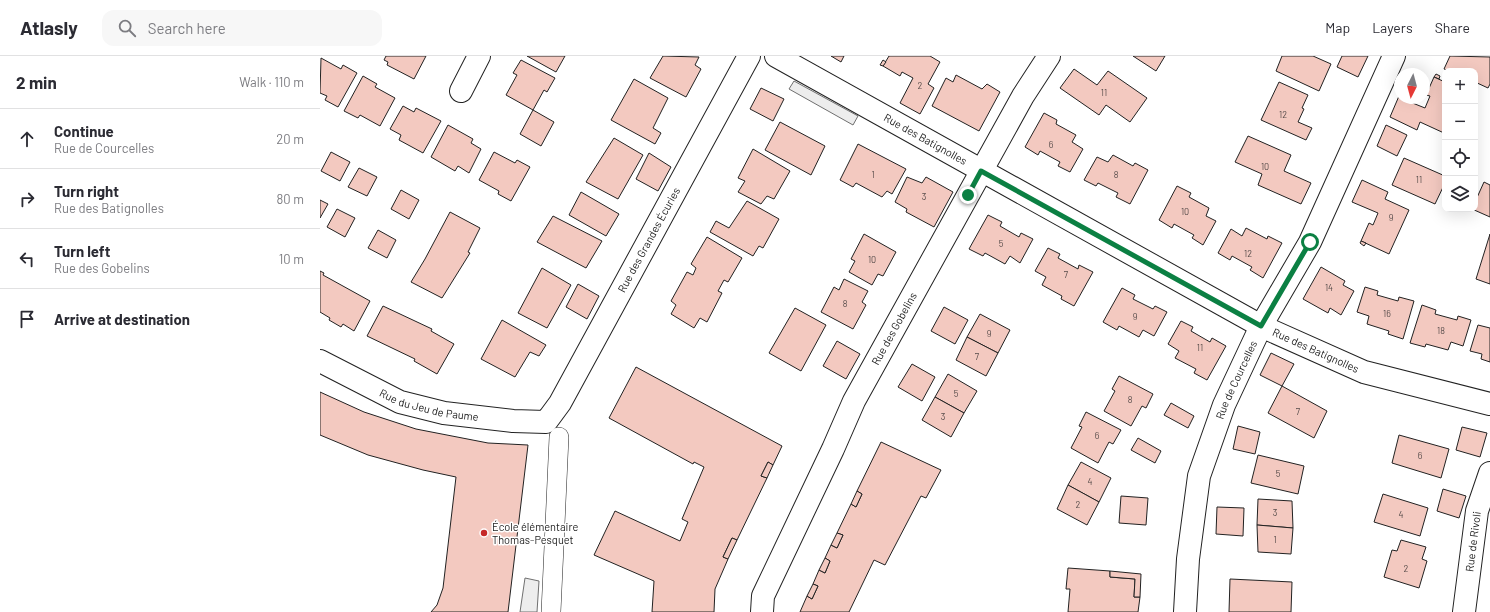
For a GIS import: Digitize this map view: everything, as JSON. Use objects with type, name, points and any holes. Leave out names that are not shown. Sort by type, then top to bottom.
[{"type":"street","points":[[461,91],[479,56]]},
{"type":"street","name":"Rue des Grandes Écuries","points":[[552,429],[560,403],[749,56]]},
{"type":"street","name":"Rue des Batignolles","points":[[776,56],[1261,326],[1364,372],[1490,404]]},
{"type":"street","name":"Rue des Gobelins","points":[[762,612],[763,596],[833,449],[854,401],[1023,96],[1049,56]]},
{"type":"street","name":"Rue de Courcelles","points":[[1185,612],[1188,559],[1199,476],[1224,405],[1261,326],[1310,242],[1394,56]]},
{"type":"street","name":"Rue du Jeu de Paume","points":[[320,361],[400,402],[444,413],[513,421],[552,429]]},
{"type":"street","points":[[550,612],[552,429]]},
{"type":"street","name":"Rue de Rivoli","points":[[1464,612],[1477,511],[1490,473]]},
{"type":"shaded area","points":[[794,81],[858,116],[853,125],[789,89]]},
{"type":"shaded area","points":[[525,578],[539,581],[537,612],[520,612]]},
{"type":"building","points":[[386,56],[426,56],[414,79],[387,65],[388,62],[384,60]]},
{"type":"building","points":[[527,56],[565,56],[556,72]]},
{"type":"building","points":[[663,56],[699,57],[695,65],[701,69],[686,97],[650,78]]},
{"type":"building","points":[[831,56],[844,56],[841,62]]},
{"type":"building","points":[[889,56],[930,56],[940,62],[928,84],[934,88],[920,114],[900,103],[913,78],[902,72],[900,76],[883,66]]},
{"type":"building","points":[[1133,56],[1165,56],[1156,71]]},
{"type":"building","points":[[1282,56],[1313,56],[1331,64],[1319,91],[1276,71]]},
{"type":"building","points":[[1342,56],[1368,56],[1358,77],[1337,67]]},
{"type":"building","points":[[1450,56],[1490,57],[1490,84],[1488,88],[1478,83],[1478,68],[1444,68]]},
{"type":"building","points":[[321,58],[341,69],[343,65],[357,73],[338,107],[325,100],[327,96],[320,93]]},
{"type":"building","points":[[521,60],[555,78],[547,92],[544,90],[533,110],[506,95],[517,75],[513,73]]},
{"type":"building","points":[[883,60],[886,62],[883,66],[880,65]]},
{"type":"building","points":[[1074,69],[1097,85],[1108,71],[1147,98],[1130,122],[1106,105],[1099,115],[1060,88]]},
{"type":"building","points":[[1436,74],[1440,76],[1439,79],[1434,77]]},
{"type":"building","points":[[956,75],[982,89],[987,84],[1000,92],[979,131],[932,106],[946,78],[953,82]]},
{"type":"building","points":[[363,76],[377,84],[375,87],[395,98],[380,126],[360,115],[358,118],[344,111]]},
{"type":"building","points":[[1434,77],[1442,81],[1442,132],[1420,122],[1417,130],[1390,117],[1396,104],[1415,104],[1425,108],[1427,104],[1430,104],[1430,86]]},
{"type":"building","points":[[634,79],[668,98],[653,128],[661,133],[655,144],[611,120]]},
{"type":"building","points":[[1279,82],[1308,95],[1298,122],[1312,128],[1306,140],[1261,120]]},
{"type":"building","points":[[761,88],[784,99],[773,121],[750,109]]},
{"type":"building","points":[[403,106],[414,112],[416,108],[441,121],[423,153],[399,140],[401,135],[390,129]]},
{"type":"building","points":[[533,110],[554,122],[541,146],[520,134]]},
{"type":"building","points":[[1044,113],[1057,120],[1056,124],[1076,135],[1072,142],[1083,149],[1070,172],[1058,166],[1060,162],[1040,151],[1038,155],[1025,147]]},
{"type":"building","points":[[780,122],[825,146],[811,175],[765,150]]},
{"type":"building","points":[[448,125],[473,139],[471,143],[481,149],[469,173],[458,166],[455,171],[431,157]]},
{"type":"building","points":[[1386,125],[1407,135],[1397,156],[1377,146]]},
{"type":"building","points":[[1248,136],[1291,155],[1284,171],[1311,183],[1301,204],[1258,185],[1262,174],[1235,162]]},
{"type":"building","points":[[614,138],[643,155],[618,199],[586,182]]},
{"type":"building","points":[[858,144],[906,169],[892,194],[887,191],[882,197],[856,183],[853,187],[840,180]]},
{"type":"building","points":[[753,149],[790,171],[774,199],[767,196],[761,204],[738,192],[745,181],[738,178]]},
{"type":"building","points":[[331,152],[350,162],[340,181],[321,171]]},
{"type":"building","points":[[494,152],[515,163],[517,160],[530,167],[511,201],[498,194],[499,191],[479,180]]},
{"type":"building","points":[[649,153],[671,167],[658,191],[636,179]]},
{"type":"building","points":[[1113,155],[1133,166],[1135,163],[1148,170],[1130,204],[1116,197],[1118,193],[1098,183],[1096,186],[1084,180],[1097,157],[1108,162]]},
{"type":"building","points":[[1404,158],[1442,175],[1442,189],[1435,204],[1392,185]]},
{"type":"building","points":[[359,168],[377,177],[367,196],[348,187]]},
{"type":"building","points":[[907,177],[922,183],[926,177],[953,192],[934,227],[906,212],[907,209],[895,202]]},
{"type":"building","points":[[1362,180],[1388,192],[1385,199],[1409,210],[1389,254],[1361,241],[1369,223],[1373,225],[1378,213],[1352,202]]},
{"type":"building","points":[[1484,182],[1490,185],[1490,217],[1478,212],[1478,195]]},
{"type":"building","points":[[1177,186],[1191,193],[1189,197],[1209,208],[1206,216],[1216,221],[1203,245],[1192,238],[1194,235],[1174,224],[1172,228],[1159,220]]},
{"type":"building","points":[[401,190],[419,200],[409,219],[391,209]]},
{"type":"building","points":[[581,192],[619,214],[606,236],[569,215]]},
{"type":"building","points":[[320,200],[328,204],[320,218]]},
{"type":"building","points":[[747,201],[779,219],[763,248],[759,246],[753,256],[710,232],[716,221],[729,228]]},
{"type":"building","points":[[337,209],[355,218],[345,237],[327,227]]},
{"type":"building","points":[[450,212],[480,228],[468,252],[470,253],[442,298],[411,282]]},
{"type":"building","points":[[988,215],[1002,222],[1000,226],[1019,237],[1021,233],[1033,239],[1020,263],[1010,256],[1005,264],[985,253],[983,256],[969,249]]},
{"type":"building","points":[[553,216],[602,241],[586,268],[537,242]]},
{"type":"building","points":[[1246,228],[1267,239],[1268,236],[1282,243],[1263,278],[1250,270],[1252,267],[1232,256],[1230,260],[1218,253],[1231,229],[1242,236]]},
{"type":"building","points":[[378,230],[396,240],[387,258],[368,248]]},
{"type":"building","points":[[864,234],[896,252],[883,276],[878,274],[872,285],[849,272],[855,261],[851,259]]},
{"type":"building","points":[[1490,234],[1490,284],[1476,279]]},
{"type":"building","points":[[707,237],[742,258],[728,282],[724,280],[718,291],[722,293],[707,322],[700,318],[694,328],[671,314],[676,305],[671,301],[687,272],[693,275],[696,268],[691,264]]},
{"type":"building","points":[[1361,241],[1366,243],[1364,246],[1360,243]]},
{"type":"building","points":[[1048,248],[1060,254],[1058,258],[1078,269],[1079,265],[1093,272],[1074,306],[1061,299],[1062,296],[1042,285],[1046,277],[1035,271]]},
{"type":"building","points":[[1321,267],[1345,281],[1343,285],[1354,291],[1341,315],[1330,308],[1328,313],[1303,299]]},
{"type":"building","points":[[542,268],[571,285],[547,328],[518,313]]},
{"type":"building","points":[[320,271],[324,273],[323,275],[370,301],[354,331],[343,324],[341,327],[329,320],[330,318],[320,312]]},
{"type":"building","points":[[844,279],[868,291],[862,302],[866,305],[853,329],[821,312],[834,287],[839,290]]},
{"type":"building","points":[[578,284],[599,296],[587,319],[566,307]]},
{"type":"building","points":[[1365,287],[1378,291],[1377,295],[1398,301],[1399,297],[1414,301],[1403,339],[1388,334],[1389,331],[1367,324],[1369,316],[1357,312]]},
{"type":"building","points":[[1122,288],[1135,295],[1133,299],[1153,309],[1155,306],[1167,312],[1154,336],[1143,330],[1139,337],[1119,326],[1117,330],[1103,322]]},
{"type":"building","points":[[1422,305],[1436,310],[1435,314],[1457,320],[1458,316],[1471,320],[1463,346],[1451,342],[1448,350],[1426,344],[1425,347],[1410,343]]},
{"type":"building","points":[[383,306],[432,329],[431,331],[454,344],[437,374],[414,361],[415,359],[367,336]]},
{"type":"building","points":[[944,307],[968,320],[955,344],[931,331]]},
{"type":"building","points":[[795,308],[826,325],[801,371],[769,353]]},
{"type":"building","points":[[980,314],[1010,330],[998,353],[967,337]]},
{"type":"building","points":[[502,320],[546,345],[539,356],[530,352],[515,377],[481,359]]},
{"type":"building","points":[[1181,321],[1193,327],[1191,331],[1210,342],[1212,338],[1226,346],[1207,380],[1194,373],[1196,369],[1175,358],[1179,351],[1168,344]]},
{"type":"building","points":[[1478,325],[1490,328],[1490,362],[1481,359],[1482,354],[1470,351]]},
{"type":"building","points":[[967,337],[998,353],[986,376],[956,360]]},
{"type":"building","points":[[837,341],[860,354],[846,379],[823,366]]},
{"type":"building","points":[[1271,353],[1294,364],[1282,386],[1260,375]]},
{"type":"building","points":[[912,364],[935,377],[922,401],[898,387]]},
{"type":"building","points":[[636,367],[782,446],[773,465],[768,462],[761,476],[767,478],[737,540],[732,538],[723,557],[728,559],[715,589],[714,612],[652,612],[654,581],[594,555],[615,511],[680,541],[688,522],[682,519],[704,467],[694,462],[693,464],[609,418]]},
{"type":"building","points":[[948,374],[977,391],[964,413],[935,397]]},
{"type":"building","points":[[1119,376],[1153,394],[1146,408],[1142,406],[1131,426],[1104,411],[1115,391],[1112,389]]},
{"type":"building","points":[[1282,386],[1327,411],[1314,438],[1268,413]]},
{"type":"building","name":"École élémentaire Thomas-Pesquet","points":[[320,392],[364,412],[416,429],[488,443],[528,445],[508,612],[431,612],[437,605],[443,588],[456,477],[423,470],[368,455],[320,435]]},
{"type":"building","points":[[935,397],[964,413],[951,437],[922,420]]},
{"type":"building","points":[[1171,403],[1194,416],[1188,428],[1164,415]]},
{"type":"building","points":[[1086,412],[1121,430],[1113,444],[1109,442],[1098,463],[1071,448],[1082,427],[1079,426]]},
{"type":"building","points":[[1238,426],[1260,432],[1255,454],[1233,449]]},
{"type":"building","points":[[1462,427],[1487,433],[1480,457],[1456,450]]},
{"type":"building","points":[[1399,435],[1449,449],[1441,478],[1392,463]]},
{"type":"building","points":[[1138,438],[1161,451],[1155,463],[1131,450]]},
{"type":"building","points":[[881,442],[941,470],[926,498],[921,496],[885,565],[874,560],[849,612],[800,612],[807,596],[812,599],[818,586],[813,584],[819,570],[825,573],[830,561],[825,558],[831,545],[837,548],[843,535],[837,533],[851,504],[856,507],[862,494],[857,491]]},
{"type":"building","points":[[1258,455],[1304,466],[1298,494],[1251,483]]},
{"type":"building","points":[[768,462],[773,465],[767,478],[761,476]]},
{"type":"building","points":[[1081,462],[1111,478],[1099,502],[1068,485]]},
{"type":"building","points":[[1068,485],[1099,502],[1087,525],[1057,509]]},
{"type":"building","points":[[1443,489],[1466,496],[1459,518],[1437,511]]},
{"type":"building","points":[[857,491],[862,494],[856,507],[851,504]]},
{"type":"building","points":[[1383,494],[1428,508],[1420,536],[1374,522]]},
{"type":"building","points":[[1121,496],[1148,498],[1146,525],[1119,523]]},
{"type":"building","points":[[1258,499],[1292,501],[1293,528],[1257,525]]},
{"type":"building","points":[[1217,507],[1244,508],[1243,536],[1216,534]]},
{"type":"building","points":[[1257,525],[1293,528],[1291,554],[1258,552]]},
{"type":"building","points":[[837,533],[843,535],[837,548],[831,545]]},
{"type":"building","points":[[732,538],[737,540],[728,559],[723,557]]},
{"type":"building","points":[[1401,540],[1426,547],[1422,559],[1427,561],[1419,588],[1384,577],[1392,550],[1397,551]]},
{"type":"building","points":[[825,558],[830,561],[825,573],[819,570]]},
{"type":"building","points":[[1068,568],[1110,571],[1110,577],[1135,579],[1134,597],[1140,597],[1138,612],[1068,612],[1070,589],[1066,589]]},
{"type":"building","points":[[1110,571],[1141,574],[1140,597],[1134,597],[1135,579],[1110,577]]},
{"type":"building","points":[[1230,579],[1292,582],[1291,612],[1229,612]]},
{"type":"building","points":[[813,584],[818,586],[812,599],[807,596]]},
{"type":"place","name":"École élémentaire Thomas-Pesquet","points":[[484,533]]},
{"type":"route","points":[[968,195],[981,171],[1261,326],[1310,242]]}]
